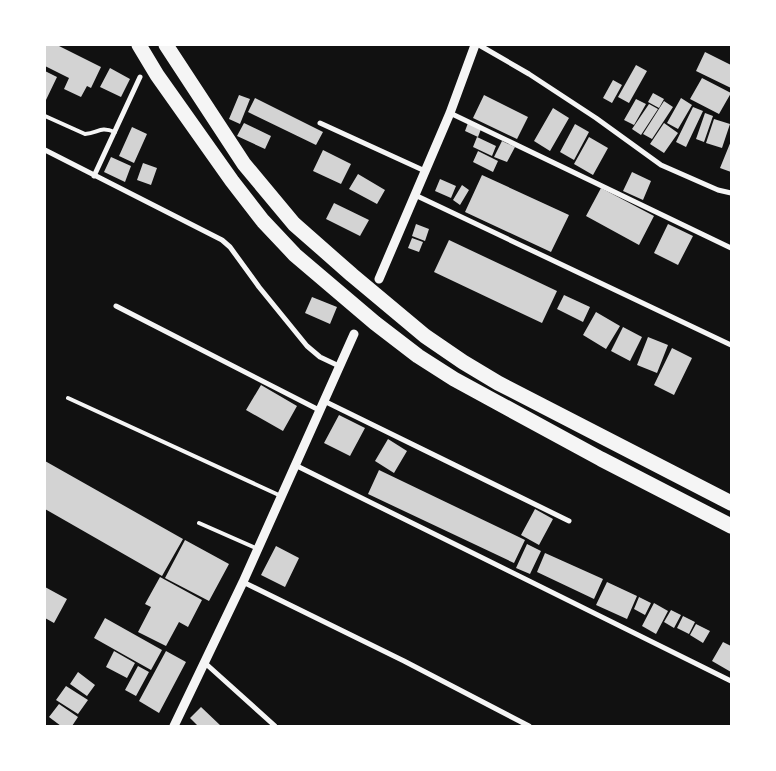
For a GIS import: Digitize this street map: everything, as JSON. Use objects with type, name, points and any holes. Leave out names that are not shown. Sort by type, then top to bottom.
[{"type":"highway","points":[[139,45],[157,75],[232,181],[263,221],[295,256],[375,323],[418,356],[454,379],[592,455],[731,526]]},
{"type":"highway","points":[[166,45],[244,164],[272,200],[294,224],[419,331],[463,362],[498,383],[731,502]]},
{"type":"street","points":[[379,279],[450,113],[475,45]]},
{"type":"street","points":[[479,45],[537,79],[596,118],[661,165],[692,180],[731,193]]},
{"type":"street","points":[[94,176],[140,77]]},
{"type":"street","points":[[450,113],[731,248]]},
{"type":"street","points":[[320,123],[425,171]]},
{"type":"street","points":[[45,150],[222,240],[230,247],[259,287],[307,346],[320,357],[339,366]]},
{"type":"street","points":[[416,195],[731,345]]},
{"type":"street","points":[[116,306],[320,410]]},
{"type":"street","points":[[174,726],[243,582],[354,334]]},
{"type":"street","points":[[324,401],[569,522]]},
{"type":"street","points":[[294,465],[731,681]]},
{"type":"street","points":[[243,582],[404,661],[529,726]]},
{"type":"street","points":[[205,663],[275,726]]},
{"type":"lane","points":[[45,116],[85,134],[91,134],[100,129],[115,132]]},
{"type":"lane","points":[[68,398],[281,496]]},
{"type":"lane","points":[[199,523],[258,549]]},
{"type":"building","points":[[45,45],[57,45],[101,67],[91,88],[87,86],[81,97],[64,89],[69,78],[45,66]]},
{"type":"building","points":[[705,52],[731,65],[731,88],[696,71]]},
{"type":"building","points":[[636,65],[647,71],[629,103],[618,97]]},
{"type":"building","points":[[110,68],[130,79],[121,97],[100,87]]},
{"type":"building","points":[[45,71],[57,77],[45,102]]},
{"type":"building","points":[[702,78],[731,93],[719,114],[690,99]]},
{"type":"building","points":[[613,80],[622,85],[612,103],[603,98]]},
{"type":"building","points":[[653,93],[664,99],[659,108],[648,102]]},
{"type":"building","points":[[239,95],[250,99],[240,124],[229,119]]},
{"type":"building","points":[[484,95],[528,117],[517,139],[473,118]]},
{"type":"building","points":[[255,98],[323,132],[316,145],[248,112]]},
{"type":"building","points":[[681,98],[692,105],[678,129],[667,123]]},
{"type":"building","points":[[636,99],[646,104],[634,125],[624,120]]},
{"type":"building","points":[[664,101],[673,107],[652,139],[643,134]]},
{"type":"building","points":[[649,104],[658,109],[641,135],[632,129]]},
{"type":"building","points":[[693,107],[703,111],[686,147],[676,142]]},
{"type":"building","points":[[553,108],[569,118],[550,151],[534,141]]},
{"type":"building","points":[[705,113],[713,116],[704,142],[696,139]]},
{"type":"building","points":[[714,119],[730,124],[722,148],[706,143]]},
{"type":"building","points":[[244,123],[271,136],[265,149],[237,136]]},
{"type":"building","points":[[468,123],[481,129],[478,137],[465,131]]},
{"type":"building","points":[[664,123],[678,133],[664,153],[650,144]]},
{"type":"building","points":[[575,124],[589,132],[574,160],[560,152]]},
{"type":"building","points":[[132,127],[147,134],[134,163],[119,156]]},
{"type":"building","points":[[477,137],[496,146],[492,156],[473,147]]},
{"type":"building","points":[[589,137],[608,148],[593,175],[574,164]]},
{"type":"building","points":[[502,141],[515,147],[507,162],[494,157]]},
{"type":"building","points":[[731,141],[731,172],[720,168]]},
{"type":"building","points":[[323,150],[351,164],[341,184],[313,171]]},
{"type":"building","points":[[478,151],[498,161],[493,172],[473,162]]},
{"type":"building","points":[[111,157],[131,166],[125,182],[104,172]]},
{"type":"building","points":[[143,163],[157,168],[151,185],[137,180]]},
{"type":"building","points":[[632,172],[651,181],[643,200],[623,191]]},
{"type":"building","points":[[358,174],[385,190],[377,204],[349,189]]},
{"type":"building","points":[[482,175],[569,215],[551,252],[465,212]]},
{"type":"building","points":[[440,179],[456,186],[451,198],[435,191]]},
{"type":"building","points":[[462,185],[469,190],[460,205],[453,200]]},
{"type":"building","points":[[601,188],[654,216],[639,245],[586,216]]},
{"type":"building","points":[[334,203],[369,220],[360,236],[326,219]]},
{"type":"building","points":[[416,224],[429,229],[425,241],[412,236]]},
{"type":"building","points":[[668,224],[693,236],[678,265],[654,253]]},
{"type":"building","points":[[412,238],[423,242],[419,252],[408,248]]},
{"type":"building","points":[[449,240],[557,291],[542,323],[434,272]]},
{"type":"building","points":[[564,295],[590,307],[583,322],[557,309]]},
{"type":"building","points":[[312,297],[337,307],[330,324],[305,313]]},
{"type":"building","points":[[596,312],[620,326],[606,349],[583,335]]},
{"type":"building","points":[[623,327],[642,337],[630,361],[611,351]]},
{"type":"building","points":[[648,337],[668,345],[657,373],[637,365]]},
{"type":"building","points":[[672,348],[692,358],[674,395],[654,385]]},
{"type":"building","points":[[261,385],[297,406],[283,431],[246,410]]},
{"type":"building","points":[[339,415],[365,428],[350,456],[324,443]]},
{"type":"building","points":[[388,439],[407,451],[394,473],[375,461]]},
{"type":"building","points":[[45,461],[183,539],[162,576],[45,509]]},
{"type":"building","points":[[379,470],[525,540],[514,563],[368,494]]},
{"type":"building","points":[[535,509],[553,519],[539,545],[521,535]]},
{"type":"building","points":[[185,540],[229,564],[209,601],[165,578]]},
{"type":"building","points":[[527,544],[541,551],[530,574],[516,568]]},
{"type":"building","points":[[276,546],[299,558],[285,587],[261,575]]},
{"type":"building","points":[[545,553],[603,579],[594,599],[537,572]]},
{"type":"building","points":[[160,577],[202,600],[188,627],[179,622],[166,646],[138,632],[151,607],[145,604]]},
{"type":"building","points":[[607,582],[637,596],[627,619],[596,605]]},
{"type":"building","points":[[45,587],[67,599],[54,623],[45,618]]},
{"type":"building","points":[[639,597],[651,603],[645,615],[634,609]]},
{"type":"building","points":[[654,603],[668,611],[656,634],[642,626]]},
{"type":"building","points":[[671,610],[681,615],[674,628],[664,622]]},
{"type":"building","points":[[683,616],[695,622],[689,634],[677,628]]},
{"type":"building","points":[[105,618],[162,650],[151,670],[94,638]]},
{"type":"building","points":[[696,624],[710,631],[703,643],[690,635]]},
{"type":"building","points":[[723,642],[731,646],[731,672],[712,661]]},
{"type":"building","points":[[114,651],[135,663],[127,678],[106,667]]},
{"type":"building","points":[[166,651],[186,662],[159,713],[139,701]]},
{"type":"building","points":[[138,666],[149,672],[136,696],[125,690]]},
{"type":"building","points":[[78,672],[95,685],[87,696],[70,684]]},
{"type":"building","points":[[66,686],[88,700],[78,714],[56,700]]},
{"type":"building","points":[[59,704],[78,717],[72,726],[61,726],[49,717]]},
{"type":"building","points":[[201,707],[221,726],[198,726],[190,718]]}]
